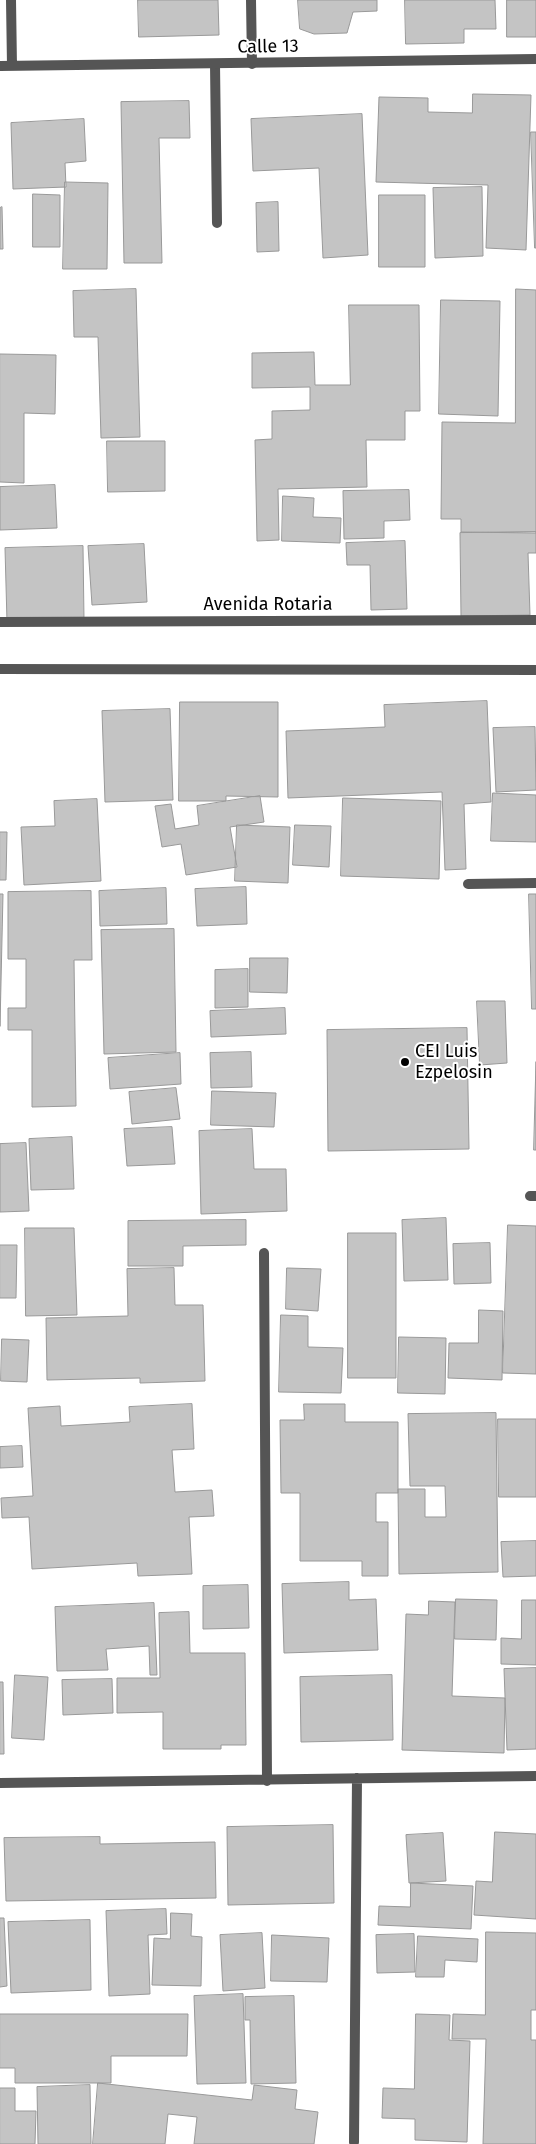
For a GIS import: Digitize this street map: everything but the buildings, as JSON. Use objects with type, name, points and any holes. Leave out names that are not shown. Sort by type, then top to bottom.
[{"type":"street","points":[[11,0],[12,66]]},
{"type":"street","points":[[251,0],[252,64]]},
{"type":"street","name":"Calle 13","points":[[0,66],[536,59]]},
{"type":"street","points":[[215,64],[218,223]]},
{"type":"street","name":"Avenida Rotaria","points":[[0,622],[536,620]]},
{"type":"street","points":[[0,669],[536,670]]},
{"type":"street","points":[[468,884],[536,883]]},
{"type":"street","points":[[264,1253],[267,1781]]},
{"type":"street","points":[[0,1783],[536,1776]]},
{"type":"street","points":[[354,2142],[357,1778]]},
{"type":"place","name":"CEI Luis Ezpelosin","points":[[405,1062]]}]
